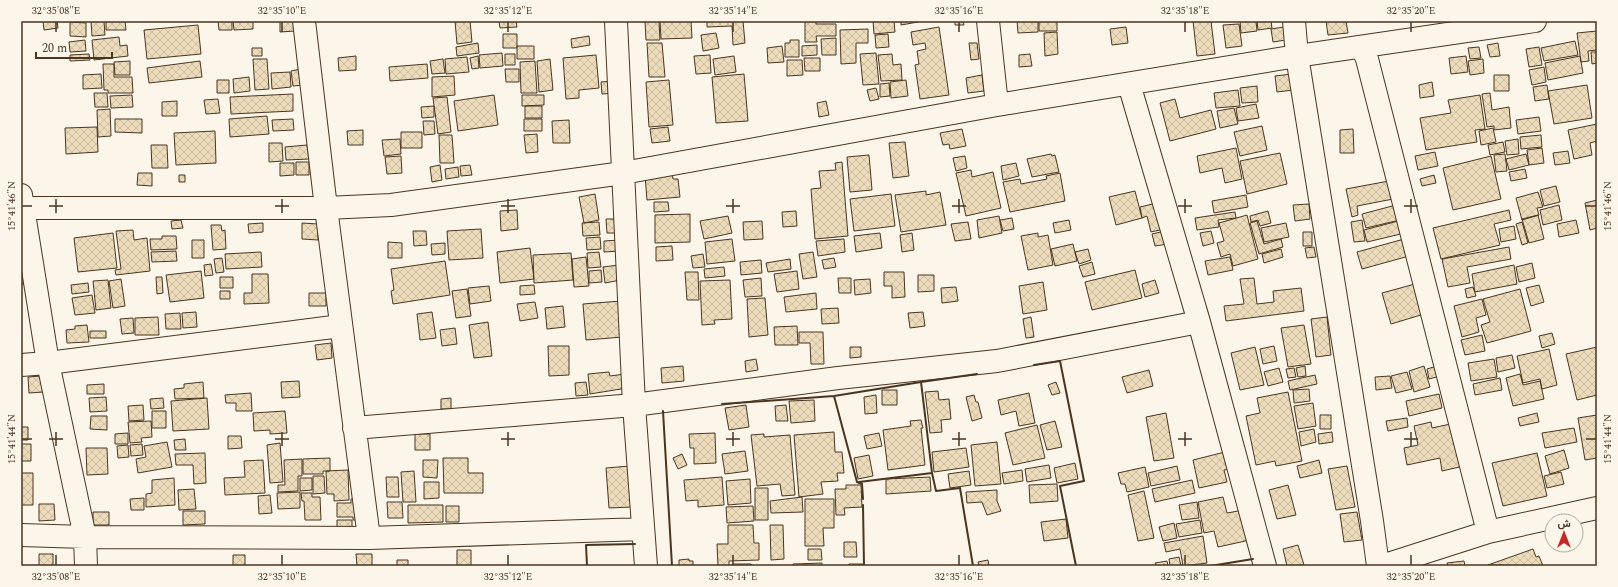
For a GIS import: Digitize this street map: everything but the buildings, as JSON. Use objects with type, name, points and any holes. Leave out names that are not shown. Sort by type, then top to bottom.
[{"type":"street","points":[[304,21],[326,208],[369,538]]},
{"type":"street","points":[[616,21],[634,405],[646,566]]},
{"type":"street","points":[[988,21],[997,105]]},
{"type":"street","points":[[1294,21],[1297,56],[1371,513],[1378,566]]},
{"type":"street","points":[[86,566],[85,537],[48,363],[22,203],[326,208],[391,204],[623,173],[997,105],[1297,56],[1535,21]]},
{"type":"street","points":[[1362,47],[1367,59],[1488,532]]},
{"type":"street","points":[[1129,84],[1199,322],[1265,566]]},
{"type":"street","points":[[354,428],[634,405],[838,378],[997,361],[1199,322]]},
{"type":"street","points":[[21,365],[48,363],[341,326]]},
{"type":"street","points":[[1382,566],[1488,532],[1597,508]]},
{"type":"street","points":[[21,535],[85,537],[369,538],[643,529]]},
{"type":"wall","points":[[1034,365],[1060,361],[1084,481],[1060,486],[1076,566]]},
{"type":"wall","points":[[921,382],[977,374]]},
{"type":"wall","points":[[834,396],[921,382],[932,473],[859,482]]},
{"type":"wall","points":[[722,404],[834,396],[857,482],[862,484],[863,499]]},
{"type":"wall","points":[[663,411],[672,566]]},
{"type":"wall","points":[[932,473],[936,491],[960,488],[973,566]]},
{"type":"wall","points":[[863,505],[864,566]]},
{"type":"wall","points":[[587,566],[586,545],[635,544]]},
{"type":"wall","points":[[1210,566],[1253,559]]}]
